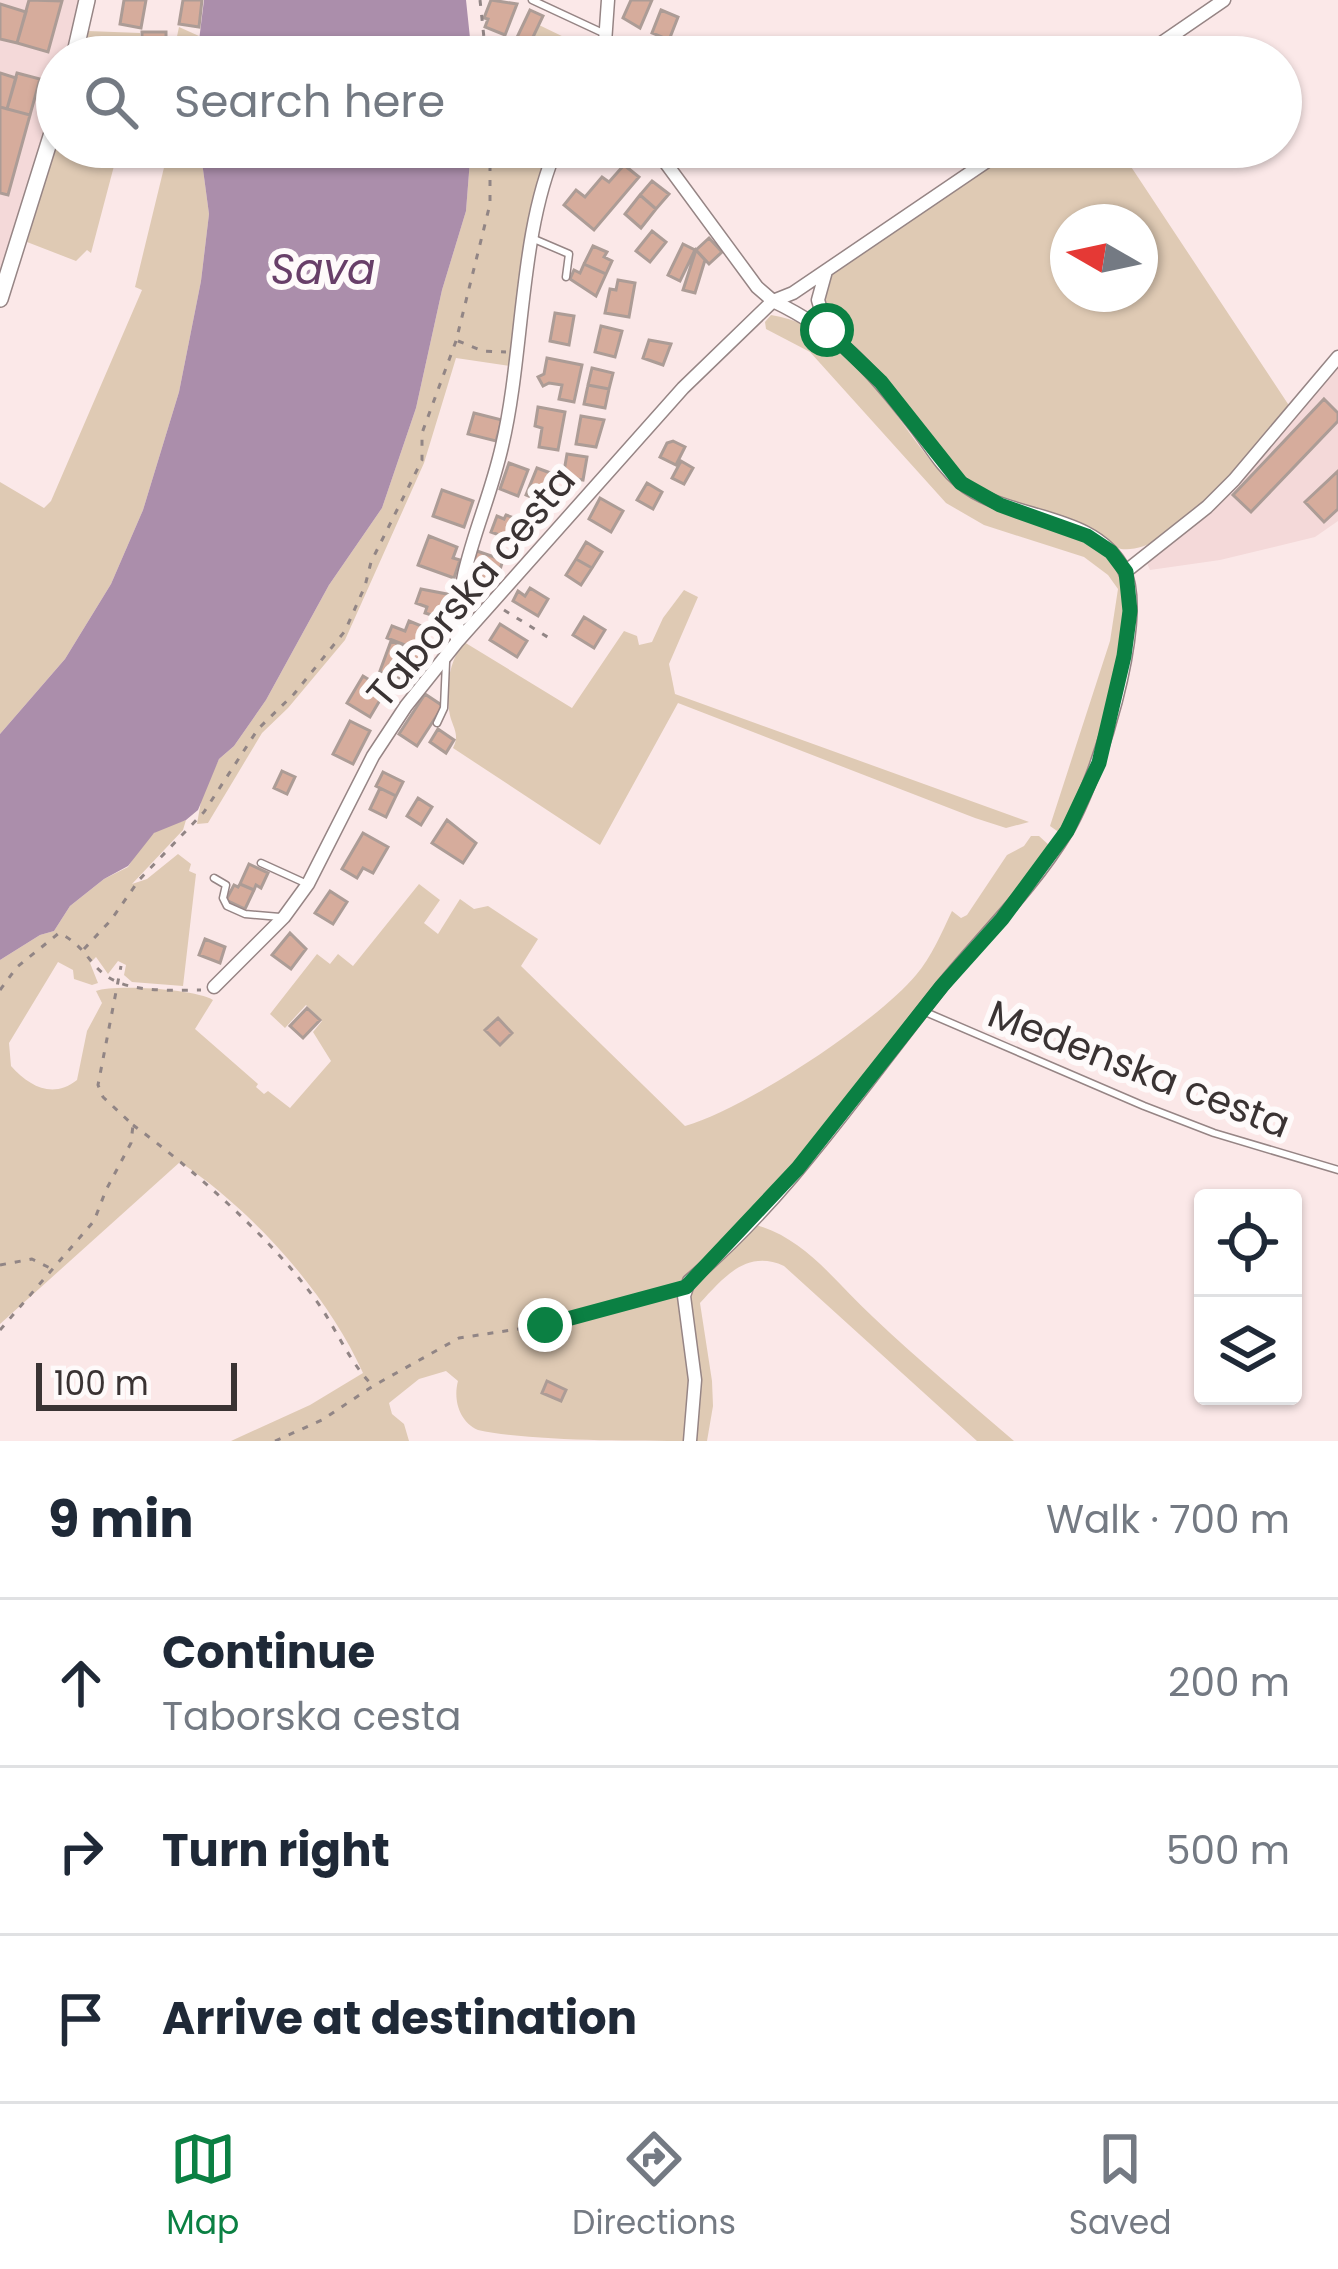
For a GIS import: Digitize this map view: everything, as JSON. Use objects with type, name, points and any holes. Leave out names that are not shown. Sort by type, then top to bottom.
[{"type":"street","points":[[79,36],[87,0]]},
{"type":"street","points":[[603,36],[608,0]]},
{"type":"street","points":[[1172,36],[1224,0]]},
{"type":"street","points":[[0,299],[41,168]]},
{"type":"street","points":[[457,642],[457,598],[502,447],[541,196],[550,168]]},
{"type":"street","points":[[669,168],[757,287],[827,330],[881,382],[961,483],[1000,505],[1087,536],[1111,552],[1126,572],[1130,611],[1122,670],[1099,763],[1082,805],[1036,876],[798,1168],[686,1287],[695,1380],[690,1441]]},
{"type":"street","points":[[827,330],[818,300],[827,270],[977,168]]},
{"type":"street","name":"Taborska cesta","points":[[214,987],[284,917],[308,884],[373,756],[457,642],[683,388],[773,301],[827,270]]},
{"type":"street","points":[[1126,572],[1234,480],[1338,357]]},
{"type":"lane","points":[[532,0],[603,33]]},
{"type":"lane","points":[[534,239],[569,254],[566,277]]},
{"type":"lane","points":[[436,723],[444,708],[446,658]]},
{"type":"lane","points":[[261,863],[308,884]]},
{"type":"lane","points":[[214,878],[226,885],[227,906],[245,914],[284,917]]},
{"type":"lane","name":"Medenska cesta","points":[[923,1011],[1214,1133],[1338,1170]]},
{"type":"path","points":[[480,0],[484,36]]},
{"type":"path","points":[[84,950],[139,880],[204,812],[259,729],[337,644],[422,460],[422,434],[456,340],[490,203],[490,168]]},
{"type":"path","points":[[456,340],[516,356]]},
{"type":"path","points":[[492,603],[554,641]]},
{"type":"path","points":[[0,990],[56,934],[84,950],[102,973],[116,981],[180,990],[214,987]]},
{"type":"path","points":[[121,966],[98,1085],[108,1102],[289,1266],[373,1386]]},
{"type":"path","points":[[0,1330],[94,1221],[131,1143],[133,1125]]},
{"type":"path","points":[[0,1265],[32,1259],[54,1270]]},
{"type":"path","points":[[275,1441],[322,1420],[459,1338],[545,1325],[686,1287]]},
{"type":"shaded area","points":[[0,0],[81,0],[72,36],[36,36],[36,161],[0,272]]},
{"type":"shaded area","points":[[539,25],[562,36],[534,36]]},
{"type":"shaded area","points":[[179,27],[199,36],[177,36]]},
{"type":"shaded area","points":[[88,31],[140,36],[86,36]]},
{"type":"shaded area","points":[[49,168],[113,168],[91,253],[87,250],[76,261],[27,242]]},
{"type":"shaded area","points":[[164,168],[203,168],[209,214],[201,281],[179,392],[143,510],[111,584],[65,659],[0,734],[0,482],[44,508],[51,501],[142,290],[135,287]]},
{"type":"shaded area","points":[[469,168],[544,168],[531,221],[510,366],[456,358],[424,463],[345,640],[262,733],[208,823],[197,824],[202,795],[219,759],[234,746],[266,700],[329,585],[382,508],[416,408],[442,290],[466,211]]},
{"type":"shaded area","points":[[987,168],[1132,168],[1156,204],[1050,204],[1050,312],[1158,312],[1158,207],[1290,407],[1190,517],[1143,546],[1121,549],[997,499],[967,481],[906,403],[826,317],[826,284],[833,273]]},
{"type":"shaded area","points":[[771,315],[804,325],[833,342],[879,391],[940,471],[963,492],[1001,511],[1088,540],[1118,568],[1124,610],[1111,701],[1090,775],[1060,833],[1050,826],[1110,641],[1118,589],[1084,557],[984,525],[946,503],[810,352],[766,329]]},
{"type":"shaded area","points":[[1338,364],[1338,521],[1315,537],[1220,560],[1150,570],[1146,561],[1211,510]]},
{"type":"shaded area","points":[[684,590],[698,597],[669,664],[675,694],[1029,822],[1006,828],[975,818],[678,703],[600,845],[453,748],[456,733],[448,683],[464,642],[572,708],[624,631],[637,636],[639,645],[652,642]]},
{"type":"shaded area","points":[[186,820],[183,830],[132,884],[147,879],[178,854],[196,874],[183,986],[132,982],[124,975],[126,965],[118,961],[108,974],[96,957],[90,963],[98,983],[92,985],[74,979],[73,970],[58,962],[9,1043],[11,1066],[34,1085],[59,1089],[77,1080],[87,1031],[102,1003],[96,991],[155,989],[213,1000],[195,1029],[264,1094],[268,1091],[290,1108],[331,1061],[313,1032],[322,1021],[306,1005],[285,1028],[270,1014],[317,954],[330,964],[338,954],[353,966],[419,884],[440,900],[424,923],[438,934],[460,899],[474,909],[488,906],[538,939],[521,966],[685,1126],[774,1083],[871,1016],[921,968],[952,911],[961,918],[967,915],[1007,855],[1031,836],[1039,836],[1050,846],[1003,911],[903,1024],[795,1164],[683,1282],[679,1291],[690,1383],[686,1441],[550,1438],[478,1430],[462,1416],[458,1381],[446,1371],[419,1379],[389,1403],[409,1441],[231,1441],[310,1405],[363,1373],[329,1313],[285,1256],[234,1204],[180,1162],[0,1324],[0,960],[54,931],[70,906],[128,867],[143,842],[160,828]]},
{"type":"shaded area","points":[[756,1225],[805,1251],[1014,1441],[977,1441],[784,1266],[759,1261],[737,1268],[700,1303],[713,1406],[707,1441],[696,1441],[701,1384],[690,1295],[693,1285]]},
{"type":"water","points":[[204,0],[466,0],[470,36],[200,36]]},
{"type":"water","name":"Sava","points":[[203,168],[469,168],[466,211],[442,290],[416,408],[382,508],[329,585],[266,700],[234,746],[219,759],[198,810],[154,833],[128,866],[70,906],[54,931],[0,960],[0,734],[65,659],[111,584],[143,510],[179,392],[209,214]]},
{"type":"building","points":[[29,0],[62,1],[52,36],[36,36],[36,49],[17,43]]},
{"type":"building","points":[[124,0],[146,0],[141,28],[120,24]]},
{"type":"building","points":[[183,0],[202,0],[199,27],[179,24]]},
{"type":"building","points":[[491,0],[517,4],[505,35],[485,27]]},
{"type":"building","points":[[631,0],[652,0],[640,28],[623,18]]},
{"type":"building","points":[[0,4],[26,12],[17,43],[0,39]]},
{"type":"building","points":[[530,10],[543,16],[534,36],[518,36]]},
{"type":"building","points":[[661,10],[678,17],[671,36],[652,33]]},
{"type":"building","points":[[142,32],[166,32],[166,36],[142,36]]},
{"type":"building","points":[[0,73],[16,78],[7,109],[0,107]]},
{"type":"building","points":[[17,73],[36,78],[30,115],[7,109]]},
{"type":"building","points":[[0,107],[30,115],[8,195],[0,193]]},
{"type":"building","points":[[621,168],[639,177],[594,230],[564,205],[576,190],[585,197],[602,177],[609,182]]},
{"type":"building","points":[[652,181],[669,194],[656,209],[640,195]]},
{"type":"building","points":[[640,195],[656,209],[641,228],[625,214]]},
{"type":"building","points":[[652,231],[666,242],[650,262],[636,251]]},
{"type":"building","points":[[709,238],[722,252],[709,264],[696,250]]},
{"type":"building","points":[[683,244],[695,250],[680,281],[668,275]]},
{"type":"building","points":[[593,246],[607,252],[604,257],[612,261],[606,274],[584,264]]},
{"type":"building","points":[[696,250],[705,260],[695,293],[683,290]]},
{"type":"building","points":[[584,264],[606,274],[596,296],[570,279]]},
{"type":"building","points":[[618,280],[635,283],[629,317],[605,313],[610,289],[616,290]]},
{"type":"building","points":[[555,313],[574,316],[569,345],[550,341]]},
{"type":"building","points":[[601,326],[622,331],[615,357],[595,352]]},
{"type":"building","points":[[649,340],[671,344],[663,365],[643,358]]},
{"type":"building","points":[[547,358],[582,365],[574,402],[559,399],[562,385],[543,386],[538,377],[544,374]]},
{"type":"building","points":[[592,368],[613,373],[609,389],[588,385]]},
{"type":"building","points":[[588,385],[609,389],[605,408],[584,404]]},
{"type":"building","points":[[1324,399],[1338,413],[1338,421],[1251,512],[1233,495]]},
{"type":"building","points":[[538,407],[565,412],[558,450],[539,447]]},
{"type":"building","points":[[474,413],[502,420],[496,441],[468,434]]},
{"type":"building","points":[[581,416],[604,420],[596,447],[576,444]]},
{"type":"building","points":[[673,441],[685,447],[676,465],[660,457]]},
{"type":"building","points":[[567,454],[587,457],[583,480],[563,477]]},
{"type":"building","points":[[681,461],[693,468],[684,484],[672,478]]},
{"type":"building","points":[[509,463],[528,470],[518,496],[500,489]]},
{"type":"building","points":[[537,468],[556,475],[545,503],[526,495]]},
{"type":"building","points":[[1338,471],[1338,509],[1324,522],[1305,502]]},
{"type":"building","points":[[647,483],[662,492],[653,509],[637,500]]},
{"type":"building","points":[[442,490],[473,501],[464,527],[433,516]]},
{"type":"building","points":[[600,498],[623,511],[611,532],[589,519]]},
{"type":"building","points":[[506,515],[528,523],[521,543],[491,532],[497,516],[504,519]]},
{"type":"building","points":[[429,536],[457,547],[453,558],[460,560],[454,578],[418,565]]},
{"type":"building","points":[[586,542],[602,552],[592,568],[576,559]]},
{"type":"building","points":[[474,550],[503,560],[498,576],[469,566]]},
{"type":"building","points":[[576,559],[592,568],[581,585],[566,575]]},
{"type":"building","points":[[474,567],[491,574],[478,607],[461,601]]},
{"type":"building","points":[[530,588],[548,599],[538,616],[513,601],[518,591],[525,596]]},
{"type":"building","points":[[421,589],[452,595],[444,619],[425,613],[427,607],[416,603]]},
{"type":"building","points":[[584,617],[605,630],[594,648],[573,635]]},
{"type":"building","points":[[409,621],[429,629],[420,651],[387,638],[392,626],[405,631]]},
{"type":"building","points":[[500,624],[527,641],[517,657],[490,640]]},
{"type":"building","points":[[391,641],[427,655],[418,676],[406,671],[403,680],[380,671]]},
{"type":"building","points":[[363,676],[386,690],[370,717],[347,703]]},
{"type":"building","points":[[425,694],[443,706],[417,746],[399,734]]},
{"type":"building","points":[[350,721],[370,731],[353,764],[333,754]]},
{"type":"building","points":[[438,729],[454,740],[446,753],[430,742]]},
{"type":"building","points":[[282,771],[295,777],[287,794],[274,788]]},
{"type":"building","points":[[383,772],[403,782],[396,796],[376,786]]},
{"type":"building","points":[[380,788],[396,796],[386,817],[370,809]]},
{"type":"building","points":[[418,798],[432,807],[421,825],[407,816]]},
{"type":"building","points":[[447,820],[476,843],[463,863],[432,843]]},
{"type":"building","points":[[363,833],[388,847],[373,873],[363,868],[357,878],[342,869]]},
{"type":"building","points":[[249,864],[268,873],[261,888],[240,884]]},
{"type":"building","points":[[234,885],[254,890],[245,909],[226,900]]},
{"type":"building","points":[[330,891],[347,902],[333,924],[315,913]]},
{"type":"building","points":[[290,933],[306,949],[291,969],[272,955]]},
{"type":"building","points":[[205,939],[225,947],[220,963],[199,955]]},
{"type":"building","points":[[307,1008],[320,1020],[303,1038],[290,1026]]},
{"type":"building","points":[[498,1018],[512,1033],[500,1045],[485,1030]]},
{"type":"building","points":[[547,1381],[566,1390],[561,1401],[542,1393]]},
{"type":"route","points":[[545,1325],[686,1287],[798,1168],[942,986],[1002,919],[1067,831],[1099,763],[1124,656],[1130,611],[1126,572],[1111,552],[1087,536],[1000,505],[961,483],[860,358],[827,330]]}]
